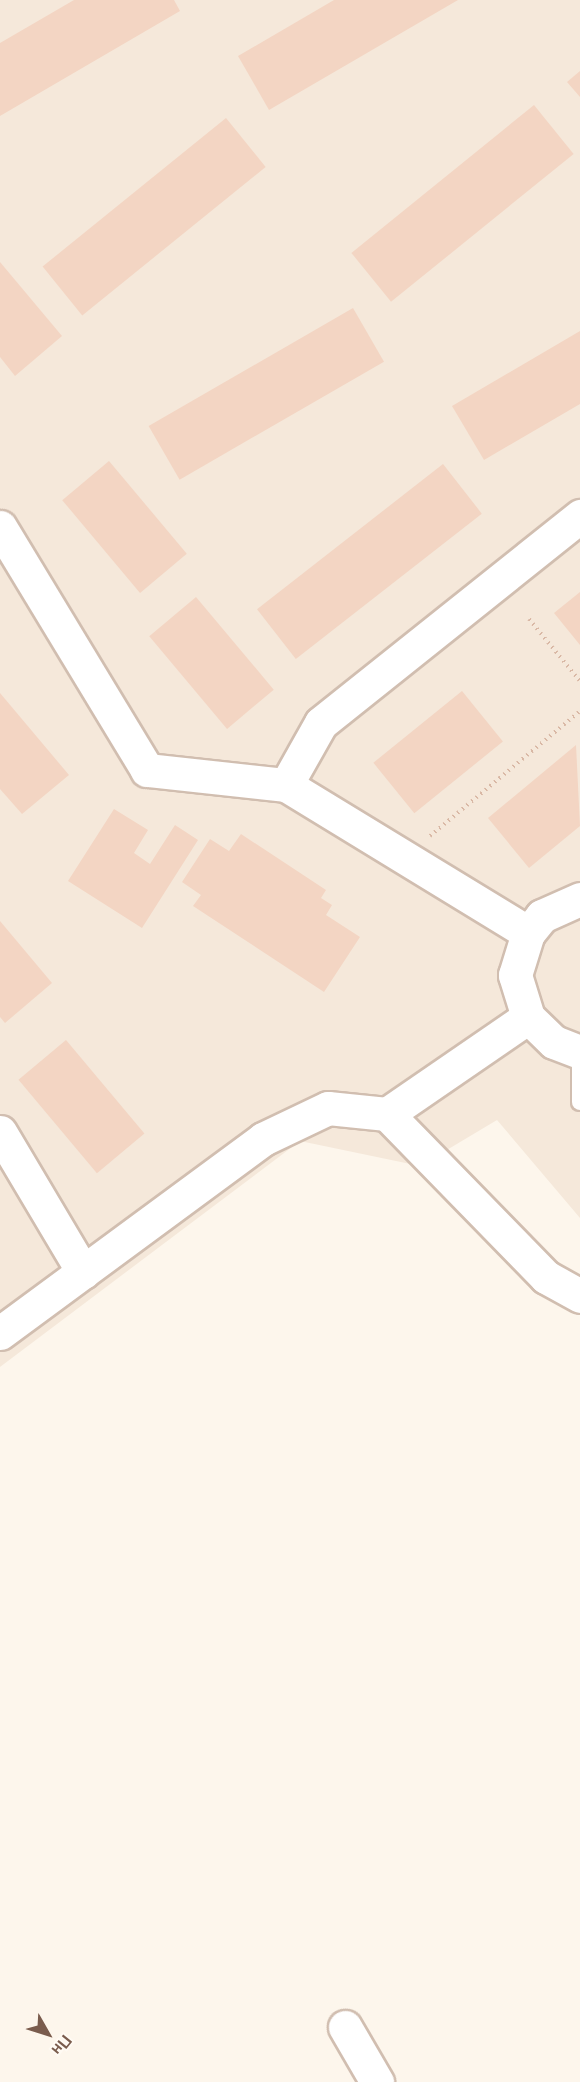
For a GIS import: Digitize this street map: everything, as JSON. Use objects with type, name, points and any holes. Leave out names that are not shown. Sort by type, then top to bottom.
[{"type":"street","points":[[286,785],[321,723],[580,516]]},
{"type":"street","points":[[0,527],[147,770],[286,785],[528,933]]},
{"type":"street","points":[[580,899],[542,916],[528,933],[515,975],[528,1017],[554,1042],[580,1052]]},
{"type":"street","points":[[387,1114],[528,1017]]},
{"type":"street","points":[[0,1333],[263,1139],[328,1108],[387,1114],[546,1277],[580,1296]]},
{"type":"street","points":[[0,1132],[83,1272]]},
{"type":"street","points":[[345,2027],[377,2082]]},
{"type":"lane","points":[[580,1059],[580,1102]]},
{"type":"path","points":[[529,619],[580,681]]},
{"type":"path","points":[[420,844],[580,711]]},
{"type":"shaded area","points":[[0,0],[580,0],[580,1218],[497,1120],[420,1166],[300,1141],[0,1367]]},
{"type":"building","points":[[74,0],[174,0],[180,11],[0,116],[0,43]]},
{"type":"building","points":[[334,0],[458,0],[269,110],[238,56]]},
{"type":"building","points":[[580,71],[580,97],[567,82]]},
{"type":"building","points":[[534,105],[574,154],[391,302],[351,253]]},
{"type":"building","points":[[226,118],[266,167],[82,315],[43,267]]},
{"type":"building","points":[[0,262],[62,336],[15,376],[0,357]]},
{"type":"building","points":[[353,308],[384,362],[180,480],[149,426]]},
{"type":"building","points":[[580,331],[580,404],[484,460],[452,406]]},
{"type":"building","points":[[109,461],[187,554],[140,593],[62,500]]},
{"type":"building","points":[[443,464],[482,514],[296,659],[257,609]]},
{"type":"building","points":[[580,592],[580,645],[554,613]]},
{"type":"building","points":[[196,597],[274,690],[227,729],[149,636]]},
{"type":"building","points":[[462,691],[503,742],[414,813],[373,763]]},
{"type":"building","points":[[0,693],[69,775],[22,814],[0,789]]},
{"type":"building","points":[[576,745],[580,826],[529,868],[488,818]]},
{"type":"building","points":[[114,809],[148,830],[134,853],[150,864],[175,825],[198,840],[142,928],[68,881]]},
{"type":"building","points":[[241,834],[326,890],[321,898],[332,905],[326,915],[360,937],[324,992],[193,906],[201,895],[182,882],[210,839],[229,851]]},
{"type":"building","points":[[0,921],[52,983],[5,1023],[0,1017]]},
{"type":"building","points":[[66,1040],[144,1133],[97,1173],[19,1080]]}]
